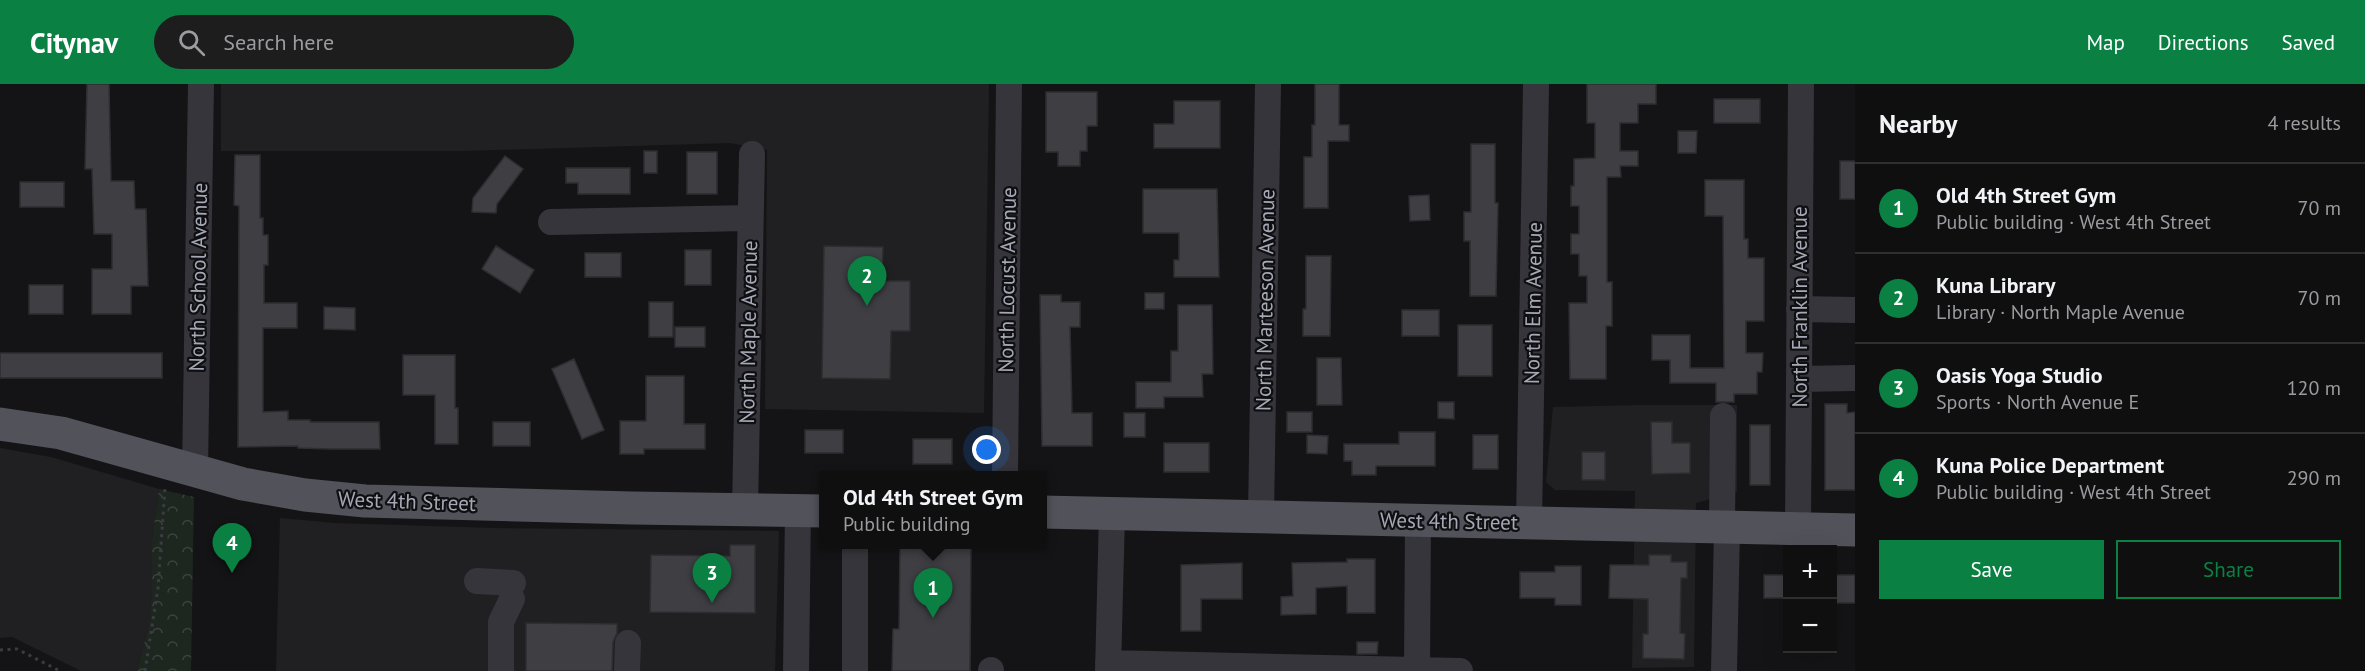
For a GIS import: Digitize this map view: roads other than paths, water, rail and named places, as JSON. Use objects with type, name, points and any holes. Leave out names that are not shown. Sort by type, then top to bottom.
[{"type":"main road","name":"West 4th Street","points":[[0,424],[61,434],[243,484],[305,495],[365,501],[811,510]]},
{"type":"main road","name":"West 4th Street","points":[[1047,512],[1855,531]]},
{"type":"street","name":"North School Avenue","points":[[182,467],[201,84]]},
{"type":"street","name":"North Locust Avenue","points":[[1005,471],[1009,84]]},
{"type":"street","name":"North Marteeson Avenue","points":[[1261,516],[1268,84]]},
{"type":"street","name":"North Elm Avenue","points":[[1529,523],[1536,84]]},
{"type":"street","name":"North Franklin Avenue","points":[[1798,530],[1801,84]]},
{"type":"street","name":"North Maple Avenue","points":[[745,509],[752,154]]},
{"type":"street","points":[[551,222],[749,218]]},
{"type":"street","points":[[1799,309],[1855,310]]},
{"type":"street","points":[[1799,379],[1855,378]]},
{"type":"street","points":[[1723,416],[1725,671]]},
{"type":"street","points":[[796,671],[811,510]]},
{"type":"street","points":[[1112,514],[1108,667],[1460,671]]},
{"type":"street","points":[[1417,670],[1418,520]]},
{"type":"street","points":[[855,549],[855,671]]},
{"type":"street","points":[[477,581],[513,591],[501,622],[501,671]]},
{"type":"street","points":[[627,671],[628,643]]},
{"type":"place","name":"Kuna Library","points":[[867,306]]},
{"type":"place","name":"Kuna Police Department","points":[[232,573]]},
{"type":"place","name":"Oasis Yoga Studio","points":[[712,603]]},
{"type":"place","name":"Old 4th Street Gym","points":[[933,618]]}]
